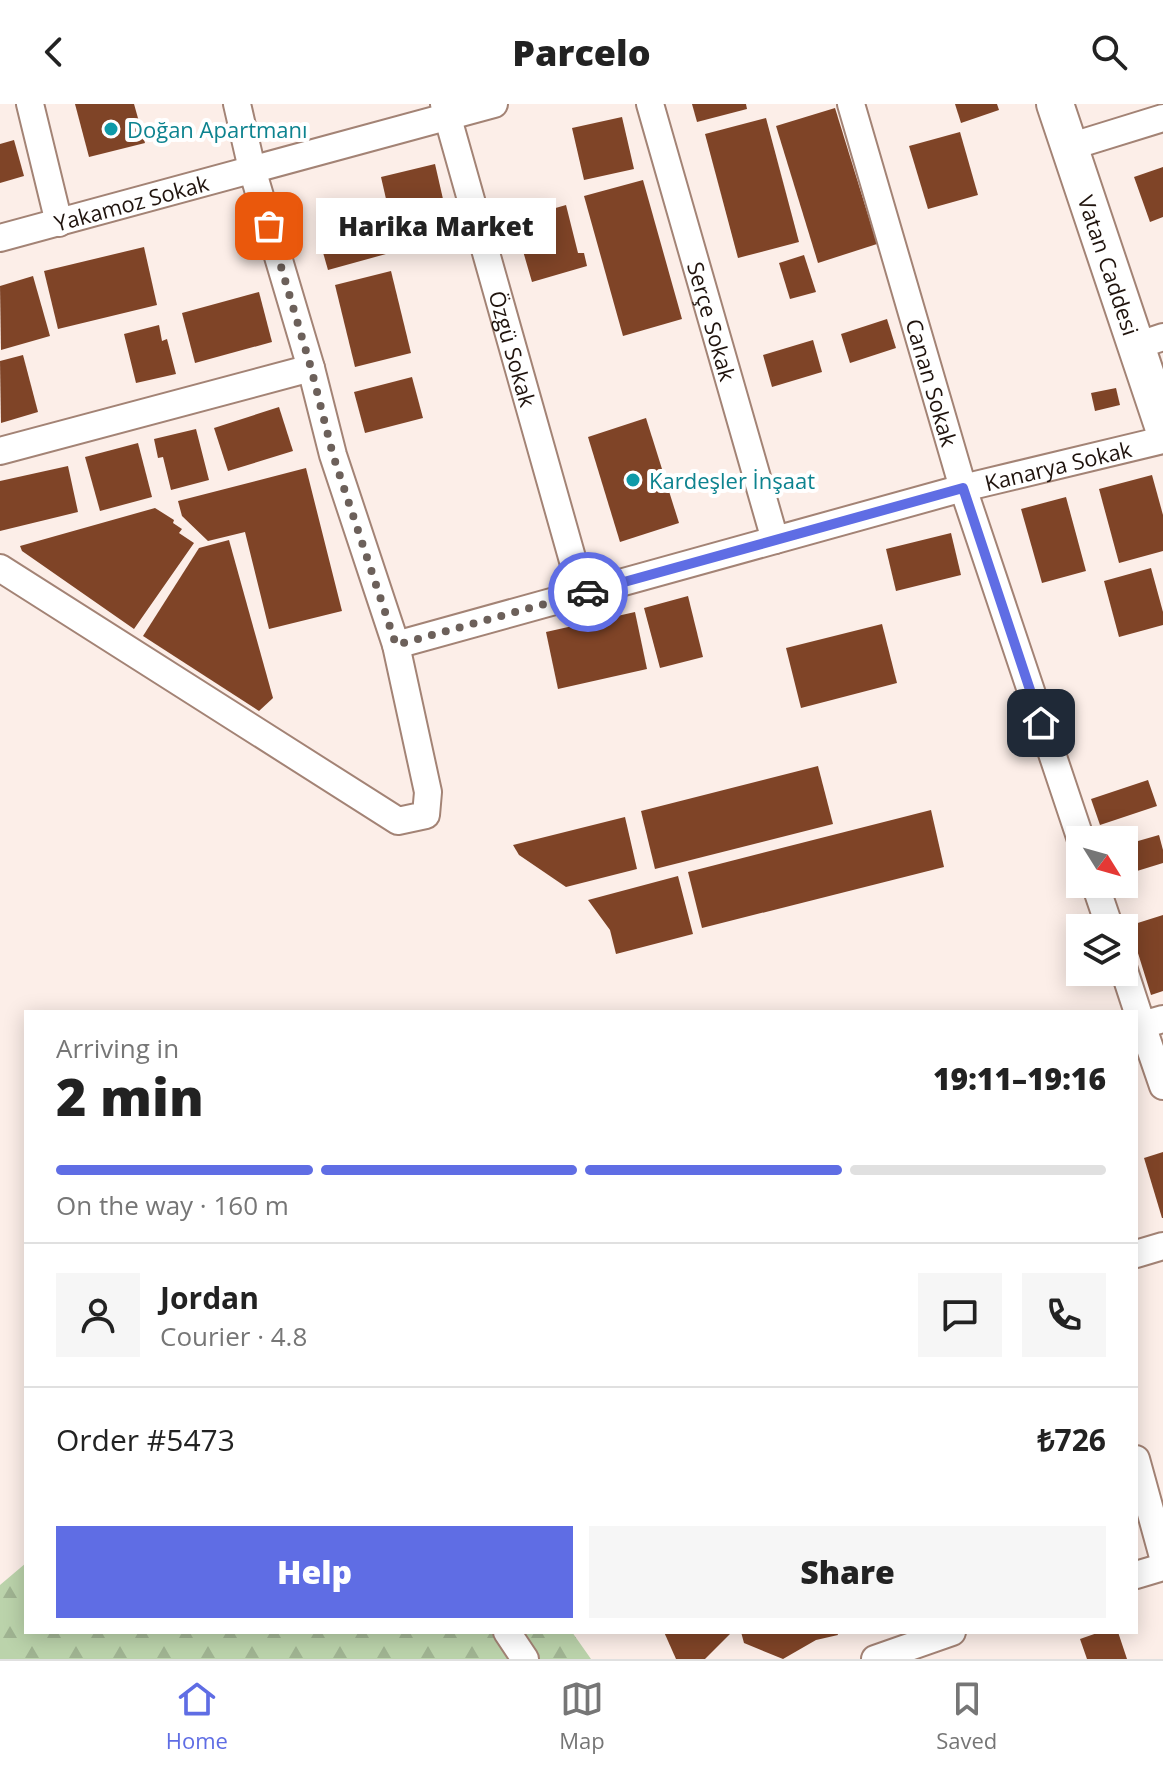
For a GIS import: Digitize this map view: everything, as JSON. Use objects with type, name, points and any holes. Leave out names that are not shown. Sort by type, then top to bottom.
[{"type":"street","points":[[30,104],[59,223]]},
{"type":"street","points":[[0,568],[398,821],[426,815],[428,792],[396,645],[333,455],[311,368],[252,169],[237,104]]},
{"type":"street","name":"Yakamoz Sokak","points":[[0,238],[252,169],[445,111],[494,104]]},
{"type":"street","name":"Serçe Sokak","points":[[650,104],[775,540]]},
{"type":"street","name":"Canan Sokak","points":[[851,104],[963,488],[1076,826]]},
{"type":"street","name":"Vatan Caddesi","points":[[1055,104],[1069,147],[1150,342],[1163,426]]},
{"type":"street","name":"Özgü Sokak","points":[[445,111],[582,593]]},
{"type":"street","points":[[1069,147],[1163,118]]},
{"type":"street","points":[[0,451],[311,368]]},
{"type":"street","name":"Kanarya Sokak","points":[[396,645],[963,488],[1163,440]]},
{"type":"street","points":[[1131,986],[1147,1024],[1163,1086]]},
{"type":"street","points":[[1138,1253],[1163,1246]]},
{"type":"street","points":[[1138,1466],[1163,1557]]},
{"type":"street","points":[[1138,1574],[1163,1567]]},
{"type":"street","points":[[508,1634],[525,1659]]},
{"type":"street","points":[[875,1659],[946,1634]]},
{"type":"green space","points":[[24,1565],[24,1634],[573,1634],[591,1659],[0,1659],[0,1585]]},
{"type":"building","name":"Doğan Apartmanı","points":[[75,104],[134,104],[145,143],[89,157]]},
{"type":"building","points":[[692,104],[746,104],[747,109],[697,122]]},
{"type":"building","points":[[955,104],[997,104],[999,110],[961,123]]},
{"type":"building","points":[[835,108],[877,244],[818,263],[776,126]]},
{"type":"building","points":[[622,117],[634,169],[584,180],[572,128]]},
{"type":"building","points":[[766,118],[799,242],[738,258],[705,134]]},
{"type":"building","points":[[960,132],[978,195],[928,209],[909,146]]},
{"type":"building","points":[[14,140],[24,176],[0,183],[0,144]]},
{"type":"building","points":[[435,164],[443,199],[389,212],[381,177]]},
{"type":"building","points":[[1163,167],[1163,217],[1150,222],[1134,177]]},
{"type":"building","points":[[643,180],[682,319],[623,336],[584,196]]},
{"type":"building","points":[[566,205],[578,253],[584,253],[587,266],[532,282],[514,220]]},
{"type":"building","points":[[374,211],[386,254],[328,270],[316,228]]},
{"type":"building","points":[[144,247],[157,305],[58,329],[44,271]]},
{"type":"building","points":[[804,255],[816,292],[790,299],[779,263]]},
{"type":"building","points":[[391,271],[411,353],[355,367],[335,285]]},
{"type":"building","points":[[33,276],[50,336],[1,350],[0,286]]},
{"type":"building","points":[[259,292],[272,342],[195,363],[182,313]]},
{"type":"building","points":[[887,319],[896,348],[850,363],[841,334]]},
{"type":"building","points":[[159,325],[162,341],[167,339],[176,374],[136,383],[124,334]]},
{"type":"building","points":[[813,340],[822,372],[772,387],[763,355]]},
{"type":"building","points":[[23,355],[38,412],[1,423],[0,361]]},
{"type":"building","points":[[412,377],[423,418],[365,433],[354,392]]},
{"type":"building","points":[[1116,388],[1120,405],[1095,411],[1091,393]]},
{"type":"building","points":[[279,407],[293,451],[228,471],[214,428]]},
{"type":"building","name":"Kardeşler İnşaat","points":[[646,418],[679,523],[620,542],[588,437]]},
{"type":"building","points":[[196,429],[209,480],[171,490],[163,457],[158,458],[154,439]]},
{"type":"building","points":[[138,443],[152,497],[100,511],[85,457]]},
{"type":"building","points":[[68,466],[78,512],[0,531],[0,481]]},
{"type":"building","points":[[306,468],[342,611],[269,629],[245,532],[208,541],[182,516],[178,501]]},
{"type":"building","points":[[1152,475],[1163,515],[1163,551],[1119,563],[1099,489]]},
{"type":"building","points":[[1066,497],[1086,571],[1042,583],[1021,509]]},
{"type":"building","points":[[155,508],[174,520],[173,523],[182,529],[179,533],[194,543],[134,629],[22,551],[20,546]]},
{"type":"building","points":[[951,533],[961,575],[896,591],[886,549]]},
{"type":"building","points":[[229,540],[273,698],[259,711],[143,636],[199,548]]},
{"type":"building","points":[[1151,568],[1163,612],[1163,625],[1119,637],[1104,581]]},
{"type":"building","points":[[688,596],[703,657],[660,668],[644,608]]},
{"type":"building","points":[[635,612],[647,669],[558,689],[546,632]]},
{"type":"building","points":[[882,624],[897,683],[801,708],[786,648]]},
{"type":"building","points":[[818,766],[833,824],[655,869],[641,811]]},
{"type":"building","points":[[1148,780],[1157,806],[1100,825],[1091,799]]},
{"type":"building","points":[[931,810],[944,867],[702,928],[688,872]]},
{"type":"building","points":[[625,817],[637,869],[566,887],[519,855],[513,845]]},
{"type":"building","points":[[1159,835],[1163,863],[1138,871],[1138,841]]},
{"type":"building","points":[[678,876],[693,934],[616,954],[610,930],[588,900]]},
{"type":"building","points":[[1163,915],[1163,991],[1151,995],[1138,953],[1138,923]]},
{"type":"building","points":[[1163,1152],[1163,1218],[1162,1218],[1144,1158]]},
{"type":"building","points":[[665,1634],[730,1634],[705,1659],[676,1659]]},
{"type":"building","points":[[742,1634],[838,1635],[816,1640],[783,1659],[744,1643]]},
{"type":"building","points":[[1094,1634],[1119,1634],[1127,1659],[1087,1659],[1080,1639]]},
{"type":"way so far","points":[[269,226],[333,455],[396,645],[588,592]]},
{"type":"place","name":"Doğan Apartmanı","points":[[111,129]]},
{"type":"place","name":"Harika Market","points":[[269,226]]},
{"type":"place","name":"Kardeşler İnşaat","points":[[633,480]]},
{"type":"route","points":[[588,592],[963,488],[1041,723]]}]
